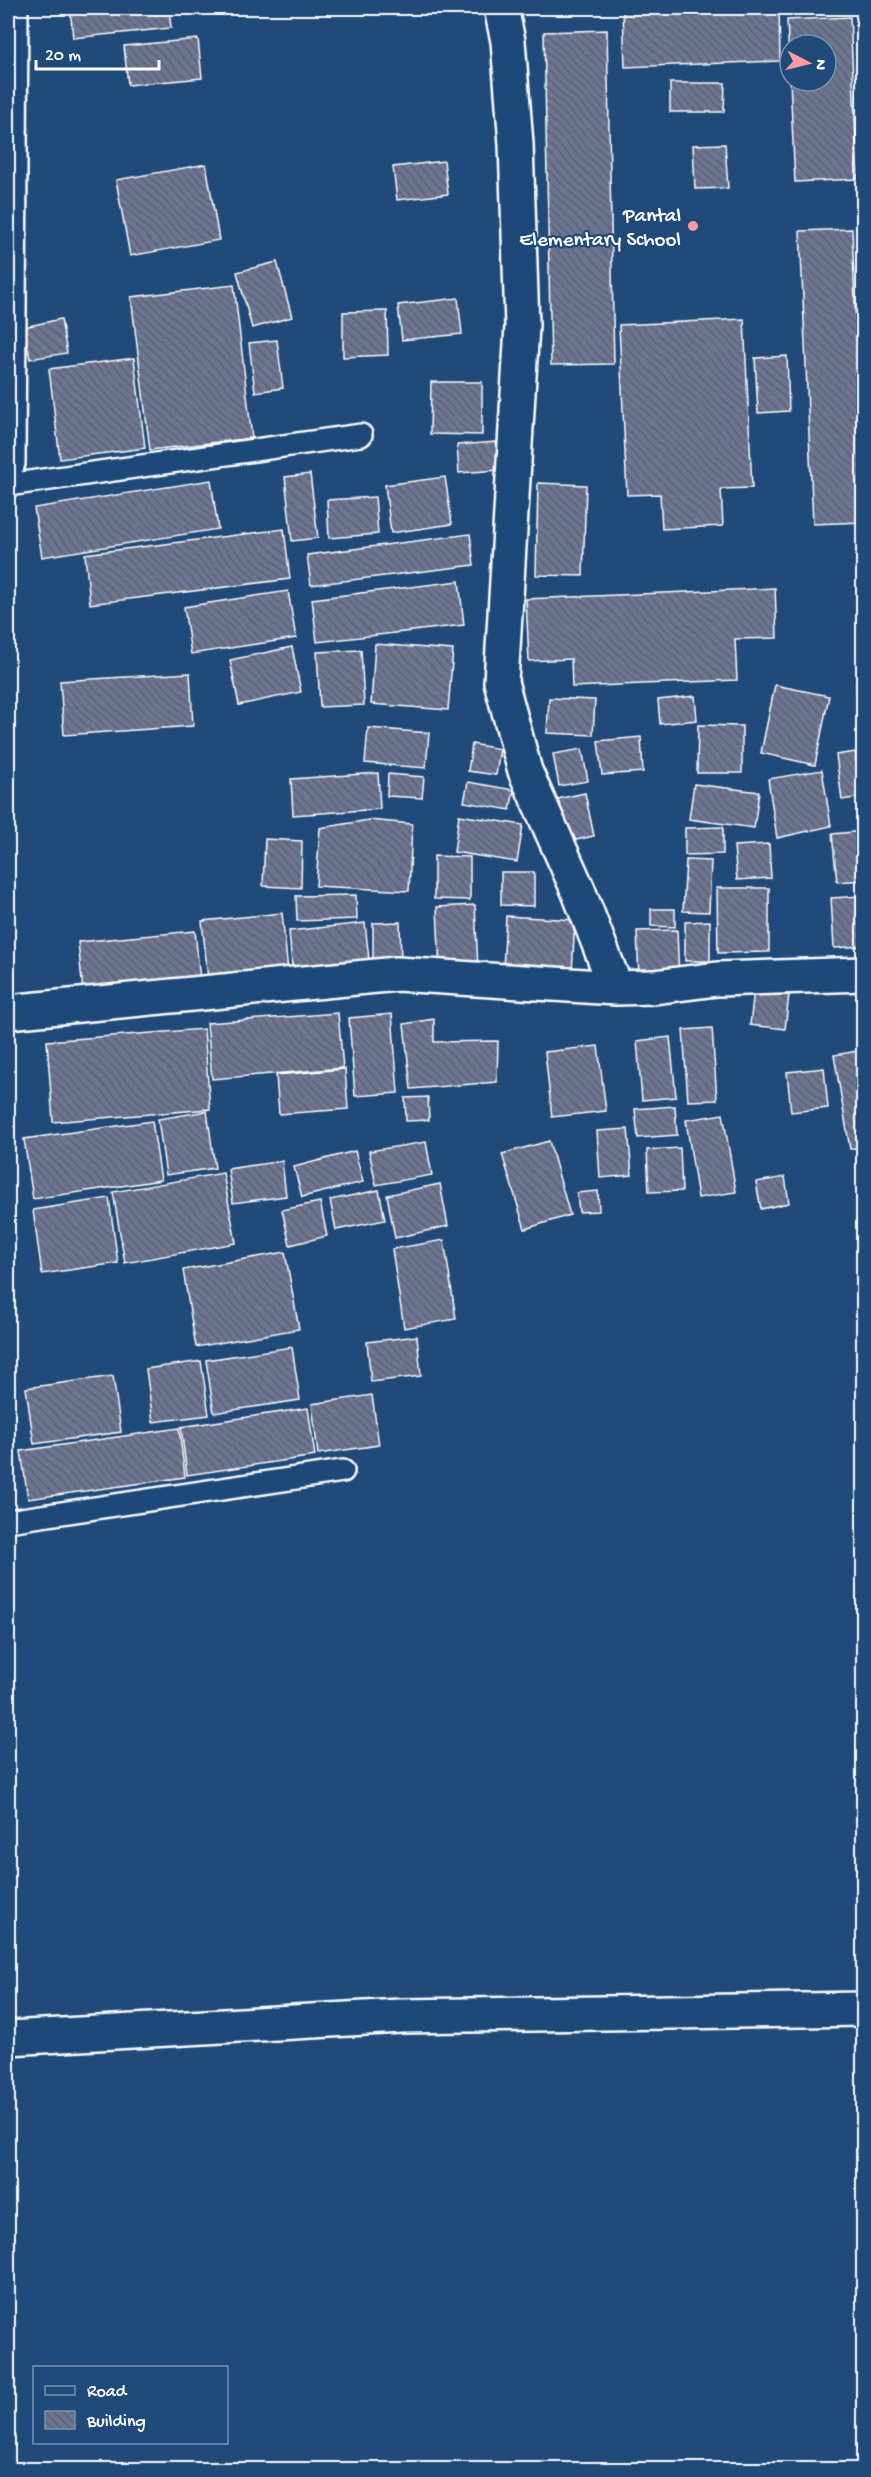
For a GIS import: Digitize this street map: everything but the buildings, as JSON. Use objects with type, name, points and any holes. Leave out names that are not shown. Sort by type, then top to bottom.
[{"type":"street","points":[[8,463],[11,8]]},
{"type":"street","points":[[501,8],[508,41],[516,144],[522,326],[501,682],[525,771],[578,890],[616,988]]},
{"type":"street","points":[[8,1012],[397,974],[616,988],[654,987],[717,979],[864,974]]},
{"type":"street","points":[[8,2038],[401,2016],[864,2009]]},
{"type":"lane","points":[[8,485],[361,435]]},
{"type":"lane","points":[[8,1521],[343,1471]]},
{"type":"place","name":"Pantal Elementary School","points":[[693,226]]}]
